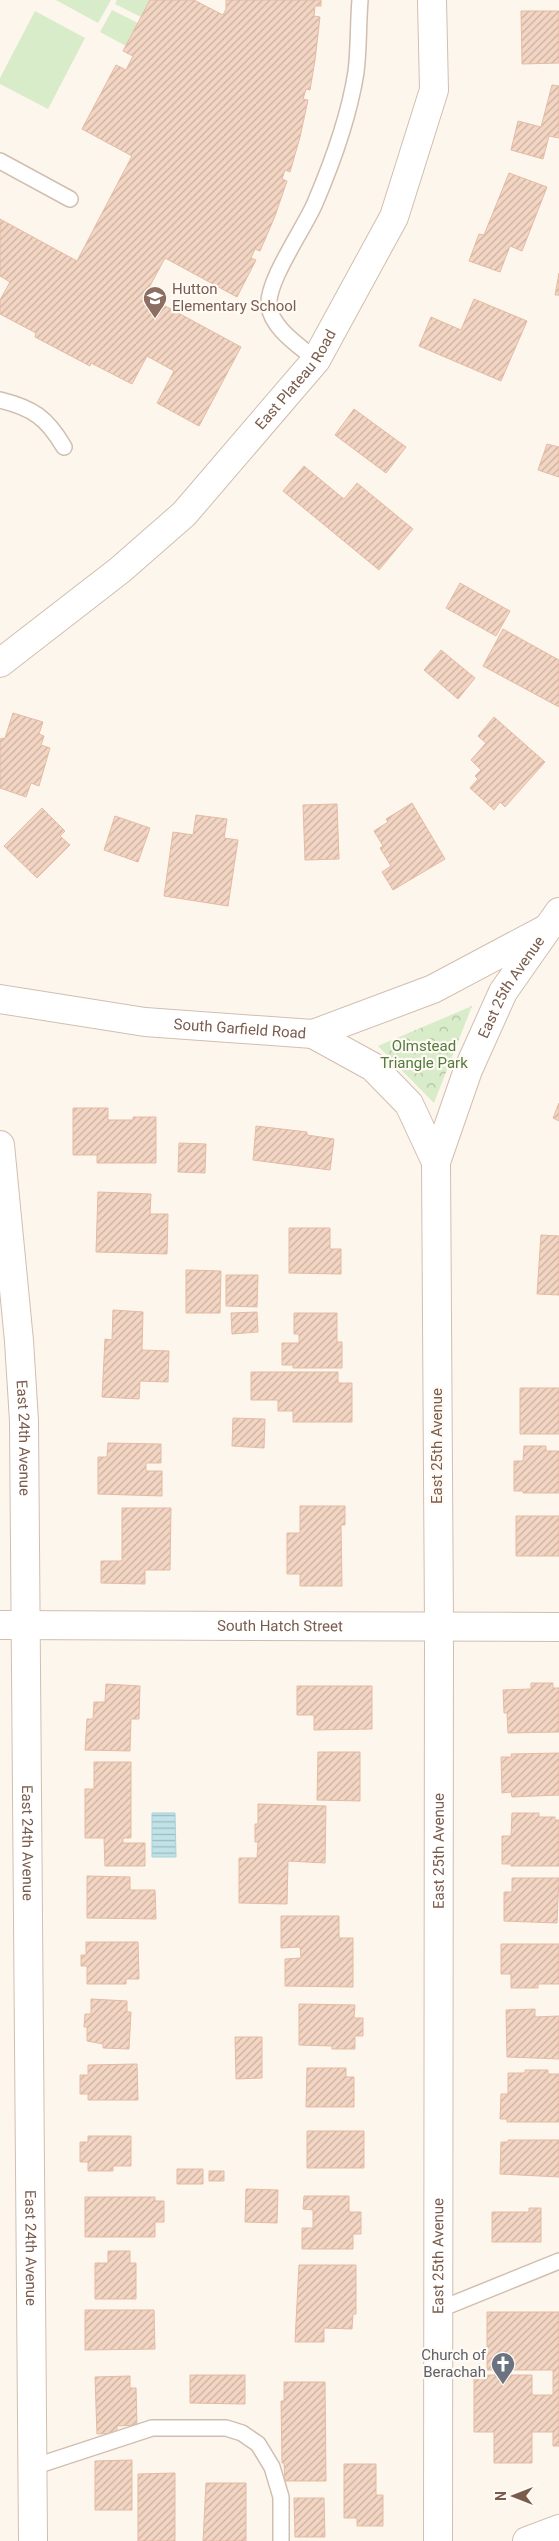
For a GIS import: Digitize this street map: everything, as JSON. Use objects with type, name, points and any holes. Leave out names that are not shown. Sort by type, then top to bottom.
[{"type":"street","name":"East Plateau Road","points":[[0,663],[120,570],[184,514],[316,360],[394,218],[434,90],[432,0]]},
{"type":"street","name":"South Garfield Road","points":[[0,999],[145,1022],[313,1034],[433,989],[556,921]]},
{"type":"street","name":"East 25th Avenue","points":[[438,2541],[436,1162],[468,1070],[503,992],[556,921]]},
{"type":"street","name":"East 25th Avenue","points":[[313,1034],[372,1067],[409,1104],[436,1162]]},
{"type":"street","name":"East 24th Avenue","points":[[0,1145],[20,1341],[24,1421],[13,1625],[33,2468],[33,2541]]},
{"type":"street","name":"South Hatch Street","points":[[13,1625],[559,1627]]},
{"type":"street","points":[[527,2541],[559,2529]]},
{"type":"lane","points":[[316,360],[275,323],[269,303],[279,273],[315,204],[346,122],[359,48],[360,0]]},
{"type":"lane","points":[[0,161],[70,199]]},
{"type":"lane","points":[[0,400],[18,404],[38,414],[54,430],[64,447]]},
{"type":"lane","points":[[438,2310],[559,2261]]},
{"type":"lane","points":[[33,2468],[152,2428],[226,2428],[242,2433],[258,2444],[272,2467],[281,2497],[281,2541]]},
{"type":"green space","points":[[56,0],[111,0],[98,23]]},
{"type":"green space","points":[[117,0],[150,0],[141,17],[115,4]]},
{"type":"green space","points":[[112,10],[138,23],[126,46],[100,32]]},
{"type":"green space","points":[[35,11],[85,38],[48,109],[0,84],[0,78]]},
{"type":"green space","name":"Olmstead Triangle Park","points":[[472,1006],[434,1103],[378,1046]]},
{"type":"water","points":[[152,1813],[175,1813],[176,1857],[152,1857]]},
{"type":"building","points":[[150,0],[194,0],[223,15],[226,9],[226,0],[321,0],[321,6],[315,6],[314,16],[320,17],[310,90],[306,89],[303,99],[308,100],[300,137],[290,172],[285,170],[282,179],[287,181],[275,216],[260,251],[255,249],[251,258],[256,260],[237,297],[165,258],[145,295],[241,347],[199,426],[157,403],[174,371],[147,356],[132,384],[91,363],[90,366],[35,337],[36,333],[0,314],[0,300],[10,282],[0,276],[0,219],[77,261],[132,156],[82,129],[116,65],[126,70],[133,56],[123,51]]},
{"type":"building","points":[[521,11],[559,11],[559,63],[522,64]]},
{"type":"building","points":[[552,85],[559,86],[559,138],[549,136],[543,159],[511,150],[518,121],[541,127]]},
{"type":"building","points":[[509,173],[547,187],[522,251],[510,246],[500,272],[469,261],[479,234],[484,235]]},
{"type":"building","points":[[559,273],[559,295],[555,295]]},
{"type":"building","points":[[474,299],[527,321],[501,381],[419,346],[431,317],[461,330]]},
{"type":"building","points":[[354,409],[406,447],[386,473],[335,435]]},
{"type":"building","points":[[547,444],[559,447],[559,477],[538,470]]},
{"type":"building","points":[[304,466],[344,499],[357,483],[413,529],[379,570],[283,491]]},
{"type":"building","points":[[460,583],[510,611],[496,636],[446,608]]},
{"type":"building","points":[[503,629],[559,660],[559,707],[483,666]]},
{"type":"building","points":[[441,650],[475,678],[458,699],[424,670]]},
{"type":"building","points":[[13,713],[43,722],[39,734],[44,736],[41,745],[50,748],[39,786],[31,783],[26,797],[0,788],[0,739],[5,738]]},
{"type":"building","points":[[494,717],[545,762],[505,807],[500,802],[494,810],[470,788],[478,779],[475,776],[481,770],[471,760],[486,743],[478,736]]},
{"type":"building","points":[[412,803],[445,859],[393,890],[382,872],[391,866],[380,848],[383,846],[374,831],[388,822],[386,819]]},
{"type":"building","points":[[337,804],[339,859],[305,860],[303,805]]},
{"type":"building","points":[[42,808],[65,831],[60,836],[70,845],[37,878],[4,846]]},
{"type":"building","points":[[196,815],[227,819],[224,838],[238,840],[228,906],[164,896],[173,832],[193,835]]},
{"type":"building","points":[[115,816],[150,828],[138,862],[104,850]]},
{"type":"building","points":[[559,1103],[559,1121],[553,1118]]},
{"type":"building","points":[[73,1108],[108,1108],[108,1120],[133,1120],[133,1117],[156,1117],[156,1163],[97,1163],[97,1155],[73,1155]]},
{"type":"building","points":[[256,1126],[307,1132],[307,1135],[334,1139],[330,1170],[253,1160]]},
{"type":"building","points":[[179,1143],[206,1144],[205,1173],[178,1172]]},
{"type":"building","points":[[98,1192],[151,1194],[150,1214],[168,1214],[167,1254],[96,1252]]},
{"type":"building","points":[[289,1228],[330,1228],[330,1249],[341,1249],[341,1274],[289,1273]]},
{"type":"building","points":[[541,1235],[559,1236],[559,1295],[537,1294]]},
{"type":"building","points":[[186,1270],[221,1271],[220,1313],[186,1313]]},
{"type":"building","points":[[226,1275],[258,1275],[257,1307],[226,1306]]},
{"type":"building","points":[[113,1310],[143,1312],[142,1350],[169,1351],[168,1382],[140,1381],[139,1399],[102,1397],[105,1339],[112,1340]]},
{"type":"building","points":[[257,1312],[258,1332],[232,1334],[231,1313]]},
{"type":"building","points":[[294,1313],[337,1313],[337,1342],[342,1342],[342,1368],[293,1368],[293,1365],[282,1365],[282,1343],[299,1343],[299,1334],[294,1334]]},
{"type":"building","points":[[251,1372],[338,1372],[338,1383],[352,1383],[352,1422],[293,1422],[293,1411],[278,1411],[278,1400],[251,1400]]},
{"type":"building","points":[[520,1388],[559,1388],[559,1434],[520,1434]]},
{"type":"building","points":[[233,1418],[265,1419],[264,1448],[232,1446]]},
{"type":"building","points":[[108,1443],[161,1444],[161,1463],[146,1463],[146,1471],[162,1471],[162,1496],[98,1494],[98,1457],[107,1457]]},
{"type":"building","points":[[524,1446],[546,1446],[546,1451],[559,1451],[559,1493],[523,1493],[523,1491],[514,1491],[514,1461],[523,1461]]},
{"type":"building","points":[[300,1506],[345,1506],[345,1525],[341,1525],[342,1586],[300,1586],[300,1574],[287,1574],[287,1533],[300,1533]]},
{"type":"building","points":[[122,1508],[171,1508],[170,1570],[145,1570],[145,1584],[101,1583],[101,1561],[122,1561]]},
{"type":"building","points":[[516,1516],[559,1516],[559,1556],[516,1556]]},
{"type":"building","points":[[531,1683],[553,1683],[553,1688],[559,1688],[559,1732],[508,1733],[507,1713],[504,1713],[503,1690],[531,1689]]},
{"type":"building","points":[[106,1684],[140,1686],[139,1719],[131,1719],[130,1751],[85,1750],[87,1719],[93,1719],[94,1702],[105,1702]]},
{"type":"building","points":[[297,1686],[372,1686],[372,1729],[314,1730],[314,1715],[297,1715]]},
{"type":"building","points":[[318,1752],[360,1752],[360,1801],[317,1800]]},
{"type":"building","points":[[559,1753],[559,1795],[512,1797],[511,1792],[502,1793],[501,1757],[512,1757],[511,1754]]},
{"type":"building","points":[[94,1762],[131,1762],[131,1838],[123,1838],[123,1843],[145,1843],[145,1866],[105,1866],[104,1838],[85,1838],[85,1789],[94,1789]]},
{"type":"building","points":[[258,1804],[326,1806],[325,1863],[288,1861],[287,1904],[239,1903],[239,1858],[257,1858],[258,1842],[255,1842],[255,1824],[258,1824]]},
{"type":"building","points":[[512,1813],[539,1813],[539,1817],[555,1817],[555,1820],[559,1820],[559,1866],[511,1866],[511,1864],[502,1864],[502,1836],[511,1836]]},
{"type":"building","points":[[87,1876],[130,1877],[130,1890],[155,1890],[156,1919],[87,1918]]},
{"type":"building","points":[[512,1878],[559,1878],[557,1923],[504,1921],[504,1892],[512,1892]]},
{"type":"building","points":[[281,1916],[339,1916],[339,1938],[353,1938],[353,1987],[285,1986],[285,1959],[301,1958],[300,1947],[281,1948]]},
{"type":"building","points":[[86,1942],[138,1942],[139,1979],[126,1979],[126,1984],[87,1984],[87,1966],[81,1966],[81,1955],[86,1955]]},
{"type":"building","points":[[501,1944],[559,1944],[559,1984],[538,1984],[538,1988],[511,1988],[511,1974],[501,1974]]},
{"type":"building","points":[[91,1999],[127,2001],[127,2012],[131,2012],[129,2049],[103,2048],[103,2044],[87,2041],[87,2027],[84,2027],[85,2014],[91,2014]]},
{"type":"building","points":[[299,2004],[355,2005],[354,2018],[363,2018],[363,2036],[355,2036],[355,2049],[332,2049],[332,2046],[299,2045]]},
{"type":"building","points":[[535,2009],[535,2017],[559,2016],[559,2059],[507,2057],[506,2010]]},
{"type":"building","points":[[235,2037],[262,2037],[262,2078],[236,2079]]},
{"type":"building","points":[[137,2064],[138,2100],[88,2100],[88,2094],[80,2094],[80,2075],[88,2075],[88,2065]]},
{"type":"building","points":[[307,2068],[346,2068],[346,2077],[354,2077],[354,2107],[306,2107]]},
{"type":"building","points":[[525,2070],[548,2070],[548,2074],[559,2074],[559,2122],[507,2122],[507,2119],[500,2119],[501,2094],[508,2094],[508,2073],[525,2073]]},
{"type":"building","points":[[307,2131],[364,2131],[364,2168],[307,2168]]},
{"type":"building","points":[[88,2136],[131,2136],[131,2166],[113,2166],[113,2171],[88,2171],[88,2162],[80,2162],[80,2142],[88,2142]]},
{"type":"building","points":[[508,2140],[559,2140],[559,2177],[500,2174],[501,2142],[508,2142]]},
{"type":"building","points":[[177,2169],[203,2169],[203,2184],[177,2184]]},
{"type":"building","points":[[209,2171],[224,2171],[224,2181],[209,2181]]},
{"type":"building","points":[[246,2189],[278,2190],[277,2223],[245,2222]]},
{"type":"building","points":[[304,2196],[349,2196],[349,2212],[361,2212],[361,2234],[353,2234],[353,2249],[302,2249],[302,2228],[313,2228],[313,2210],[303,2209]]},
{"type":"building","points":[[85,2197],[155,2197],[155,2201],[164,2201],[164,2222],[155,2222],[155,2237],[85,2237]]},
{"type":"building","points":[[529,2208],[541,2208],[541,2242],[492,2242],[492,2212],[529,2212]]},
{"type":"building","points":[[108,2251],[130,2251],[130,2263],[136,2263],[136,2299],[95,2299],[95,2263],[108,2263]]},
{"type":"building","points":[[299,2265],[356,2265],[356,2314],[353,2314],[352,2329],[324,2328],[324,2342],[295,2342]]},
{"type":"building","points":[[85,2310],[154,2310],[155,2349],[85,2350]]},
{"type":"building","name":"Church of Berachah","points":[[487,2312],[559,2312],[559,2446],[553,2446],[553,2432],[532,2432],[532,2463],[494,2463],[494,2432],[474,2432],[474,2375],[532,2375],[532,2395],[553,2395],[553,2370],[487,2370]]},
{"type":"building","points":[[190,2375],[245,2375],[245,2404],[190,2403]]},
{"type":"building","points":[[130,2376],[130,2388],[136,2388],[137,2425],[117,2426],[117,2433],[97,2434],[95,2377]]},
{"type":"building","points":[[284,2382],[325,2382],[326,2481],[285,2481],[284,2463],[282,2463],[281,2401],[284,2401]]},
{"type":"building","points":[[132,2460],[132,2510],[95,2510],[95,2461]]},
{"type":"building","points":[[344,2464],[376,2464],[376,2495],[383,2495],[383,2526],[357,2526],[357,2518],[344,2518]]},
{"type":"building","points":[[175,2473],[175,2541],[138,2541],[138,2474]]},
{"type":"building","points":[[206,2483],[246,2483],[246,2541],[203,2541]]},
{"type":"building","points":[[294,2498],[324,2498],[325,2537],[295,2537]]},
{"type":"place","name":"Hutton Elementary School","points":[[155,319]]},
{"type":"place","name":"Church of Berachah","points":[[503,2385]]}]
